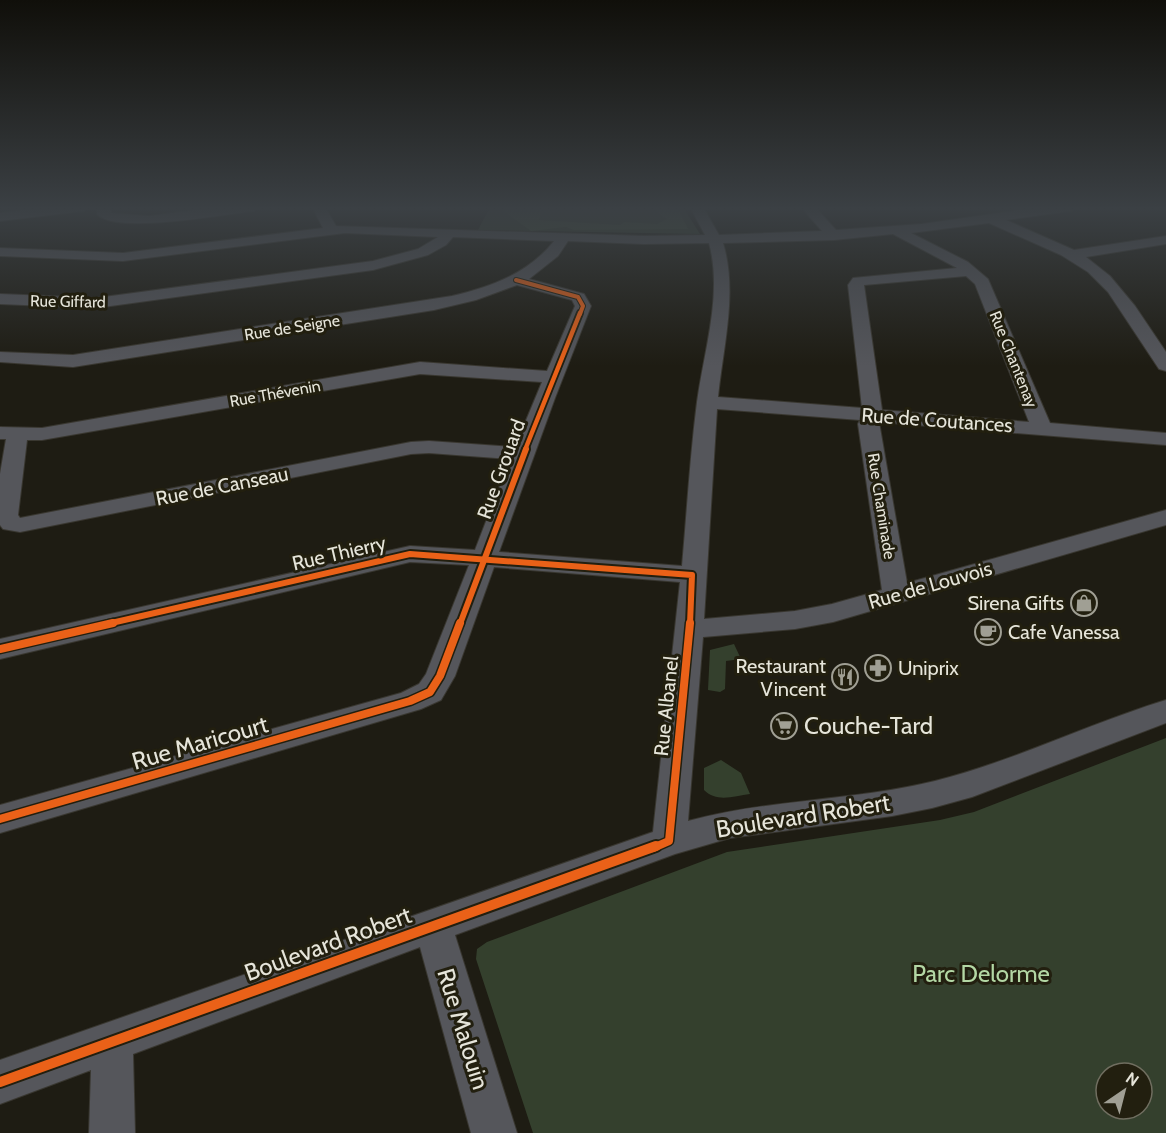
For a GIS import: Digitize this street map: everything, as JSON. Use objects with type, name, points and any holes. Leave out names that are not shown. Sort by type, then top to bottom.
[{"type":"street","name":"Rue Giffard","points":[[0,299],[96,303],[374,265],[393,260]]},
{"type":"street","name":"Rue de Seigne","points":[[0,357],[72,361],[434,305],[479,294],[516,280],[547,260]]},
{"type":"street","name":"Rue Albanel","points":[[669,841],[690,629],[692,575],[707,402],[723,284],[721,260]]},
{"type":"street","name":"Rue Chantenay","points":[[951,260],[972,271],[982,282],[1042,428]]},
{"type":"street","points":[[1078,260],[1105,280],[1165,363]]},
{"type":"street","name":"Rue Chaminade","points":[[896,595],[868,424],[873,415],[856,283],[870,279],[972,271]]},
{"type":"street","name":"Rue Grouard","points":[[410,701],[430,692],[436,684],[486,558],[552,377],[583,303],[574,296],[516,280]]},
{"type":"street","name":"Rue Thévenin","points":[[9,434],[42,434],[420,368],[552,377]]},
{"type":"street","name":"Rue de Coutances","points":[[707,402],[1166,439]]},
{"type":"street","name":"Rue de Canseau","points":[[9,434],[15,444],[6,516],[11,524],[20,525],[411,448],[429,447],[524,454]]},
{"type":"street","name":"Rue de Louvois","points":[[690,629],[816,617],[1166,517]]},
{"type":"street","name":"Rue Thierry","points":[[0,650],[400,556],[431,554],[692,575]]},
{"type":"street","name":"Rue Maricourt","points":[[0,819],[410,701]]},
{"type":"street","name":"Boulevard Robert","points":[[0,1082],[669,841],[730,824],[932,795],[972,784],[1166,711]]},
{"type":"street","name":"Rue Malouin","points":[[433,925],[494,1133]]},
{"type":"street","points":[[112,1043],[112,1133]]},
{"type":"green space","points":[[734,644],[741,659],[726,661],[725,689],[720,692],[708,690],[710,650]]},
{"type":"green space","name":"Parc Delorme","points":[[1166,738],[1166,1133],[533,1133],[476,959],[477,949],[487,942],[727,852],[940,820],[974,812]]},
{"type":"green space","points":[[721,760],[741,773],[750,794],[720,798],[704,790],[704,768]]},
{"type":"cycle path","points":[[0,819],[410,701],[430,692],[440,676],[527,444],[583,306],[578,297],[516,280]]},
{"type":"cycle path","points":[[0,649],[410,554],[692,575],[690,629],[669,841],[0,1082]]},
{"type":"place","name":"Sirena Gifts","points":[[1084,603]]},
{"type":"place","name":"Cafe Vanessa","points":[[988,632]]},
{"type":"place","name":"Uniprix","points":[[878,668]]},
{"type":"place","name":"Restaurant Vincent","points":[[845,677]]},
{"type":"place","name":"Couche-Tard","points":[[784,726]]}]
